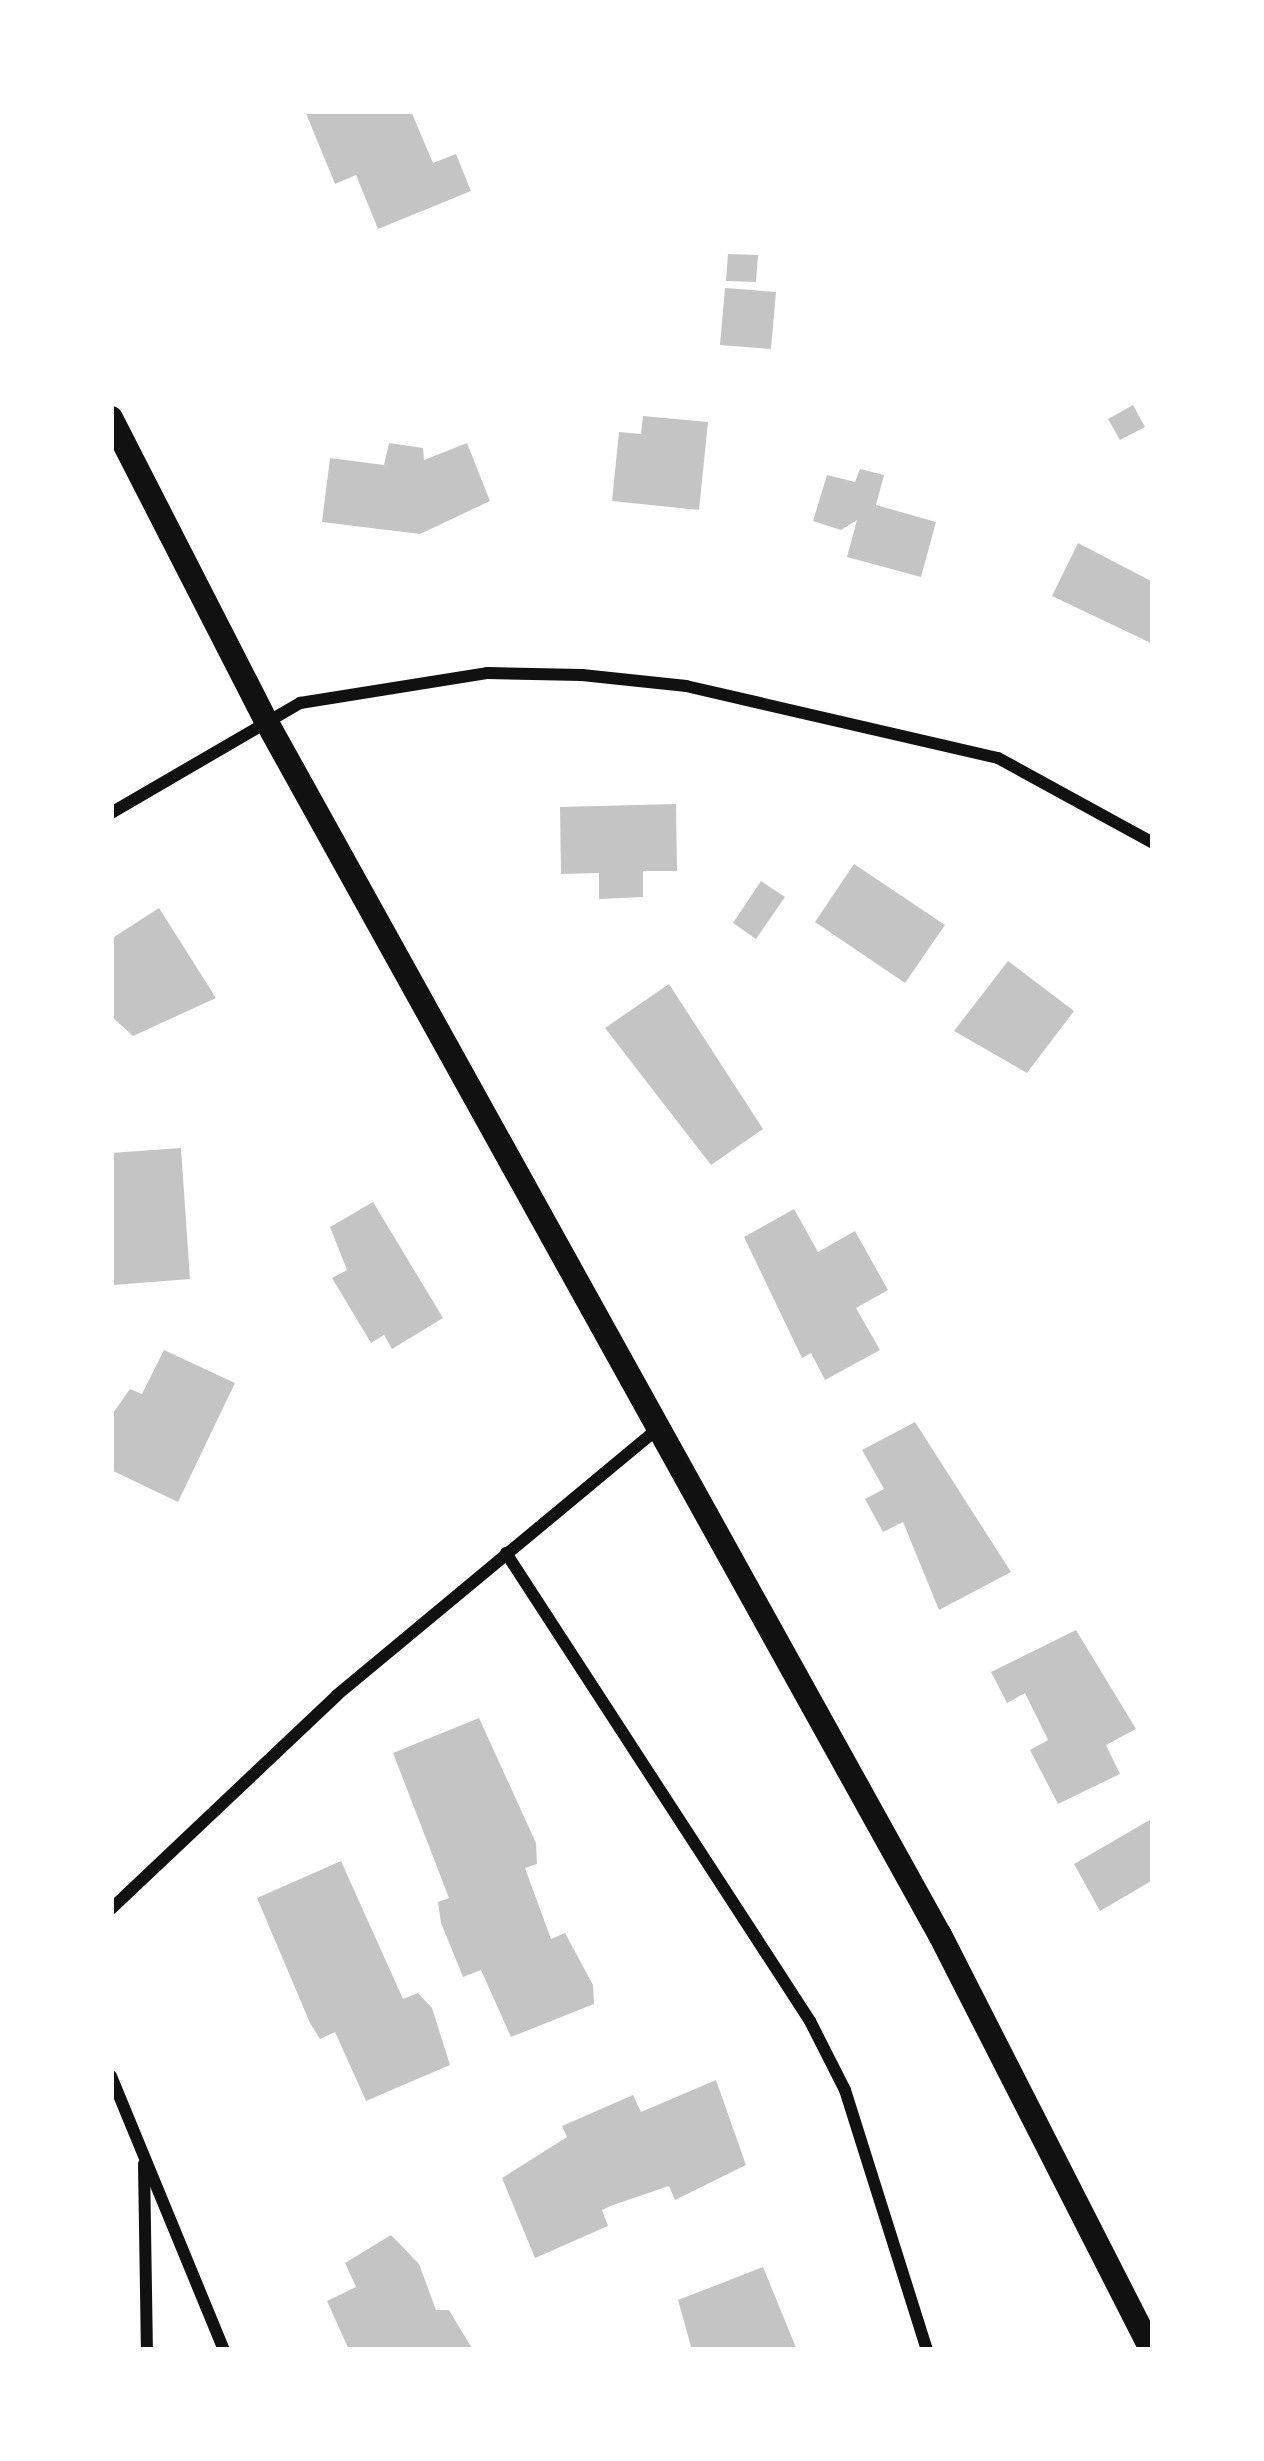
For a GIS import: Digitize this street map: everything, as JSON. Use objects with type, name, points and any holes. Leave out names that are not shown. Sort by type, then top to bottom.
[{"type":"main road","points":[[111,418],[265,719],[940,1935],[1150,2350]]},
{"type":"street","points":[[111,813],[265,719],[361,689],[487,673],[686,686],[998,758],[1153,843]]},
{"type":"street","points":[[111,1910],[337,1695],[656,1430]]},
{"type":"street","points":[[506,1553],[810,2021],[845,2090],[927,2350]]},
{"type":"street","points":[[111,2076],[224,2350]]},
{"type":"street","points":[[144,2157],[147,2350]]},
{"type":"building","points":[[305,111],[411,111],[433,163],[456,154],[471,191],[378,229],[356,175],[335,184]]},
{"type":"building","points":[[728,254],[758,255],[756,282],[726,281]]},
{"type":"building","points":[[725,288],[776,292],[771,349],[720,345]]},
{"type":"building","points":[[1133,405],[1145,427],[1120,440],[1108,419]]},
{"type":"building","points":[[643,416],[708,422],[699,510],[612,501],[619,432],[641,434]]},
{"type":"building","points":[[389,443],[423,448],[424,460],[467,443],[490,501],[420,534],[322,522],[330,458],[384,465]]},
{"type":"building","points":[[860,469],[884,475],[876,505],[936,522],[921,577],[847,557],[857,520],[841,530],[813,521],[827,475],[855,482]]},
{"type":"building","points":[[1078,543],[1153,582],[1153,644],[1052,596]]},
{"type":"building","points":[[676,804],[677,871],[643,871],[643,897],[599,899],[599,873],[561,874],[560,807]]},
{"type":"building","points":[[854,864],[945,925],[905,983],[815,922]]},
{"type":"building","points":[[761,881],[785,897],[756,939],[733,923]]},
{"type":"building","points":[[159,908],[216,998],[133,1036],[111,1016],[111,939]]},
{"type":"building","points":[[1008,961],[1074,1011],[1027,1073],[954,1031]]},
{"type":"building","points":[[669,984],[763,1129],[711,1165],[605,1028]]},
{"type":"building","points":[[181,1148],[190,1279],[113,1285],[111,1153]]},
{"type":"building","points":[[373,1202],[443,1318],[392,1349],[384,1335],[371,1343],[332,1278],[347,1270],[330,1227]]},
{"type":"building","points":[[794,1209],[818,1252],[855,1231],[888,1290],[856,1308],[880,1350],[825,1380],[811,1353],[802,1358],[744,1237]]},
{"type":"building","points":[[164,1350],[235,1383],[178,1502],[111,1470],[111,1416],[130,1389],[142,1394]]},
{"type":"building","points":[[915,1422],[1011,1572],[939,1610],[903,1522],[883,1532],[865,1499],[884,1489],[862,1450]]},
{"type":"building","points":[[1076,1630],[1136,1729],[1106,1745],[1120,1774],[1058,1804],[1030,1750],[1048,1740],[1025,1693],[1007,1703],[991,1672]]},
{"type":"building","points":[[479,1718],[536,1843],[537,1864],[525,1868],[551,1939],[565,1933],[593,1985],[594,2004],[511,2037],[481,1970],[463,1977],[441,1923],[438,1902],[449,1898],[393,1753]]},
{"type":"building","points":[[1153,1818],[1153,1880],[1100,1911],[1074,1864]]},
{"type":"building","points":[[341,1861],[403,1999],[418,1993],[432,2008],[450,2065],[366,2101],[335,2032],[320,2039],[310,2023],[257,1898]]},
{"type":"building","points":[[716,2080],[746,2165],[675,2200],[669,2186],[613,2205],[602,2210],[608,2226],[535,2258],[502,2178],[567,2137],[562,2126],[633,2095],[641,2112]]},
{"type":"building","points":[[391,2235],[419,2264],[436,2310],[449,2310],[473,2350],[349,2350],[327,2301],[356,2287],[345,2263]]},
{"type":"building","points":[[763,2267],[797,2350],[692,2350],[678,2300]]}]
